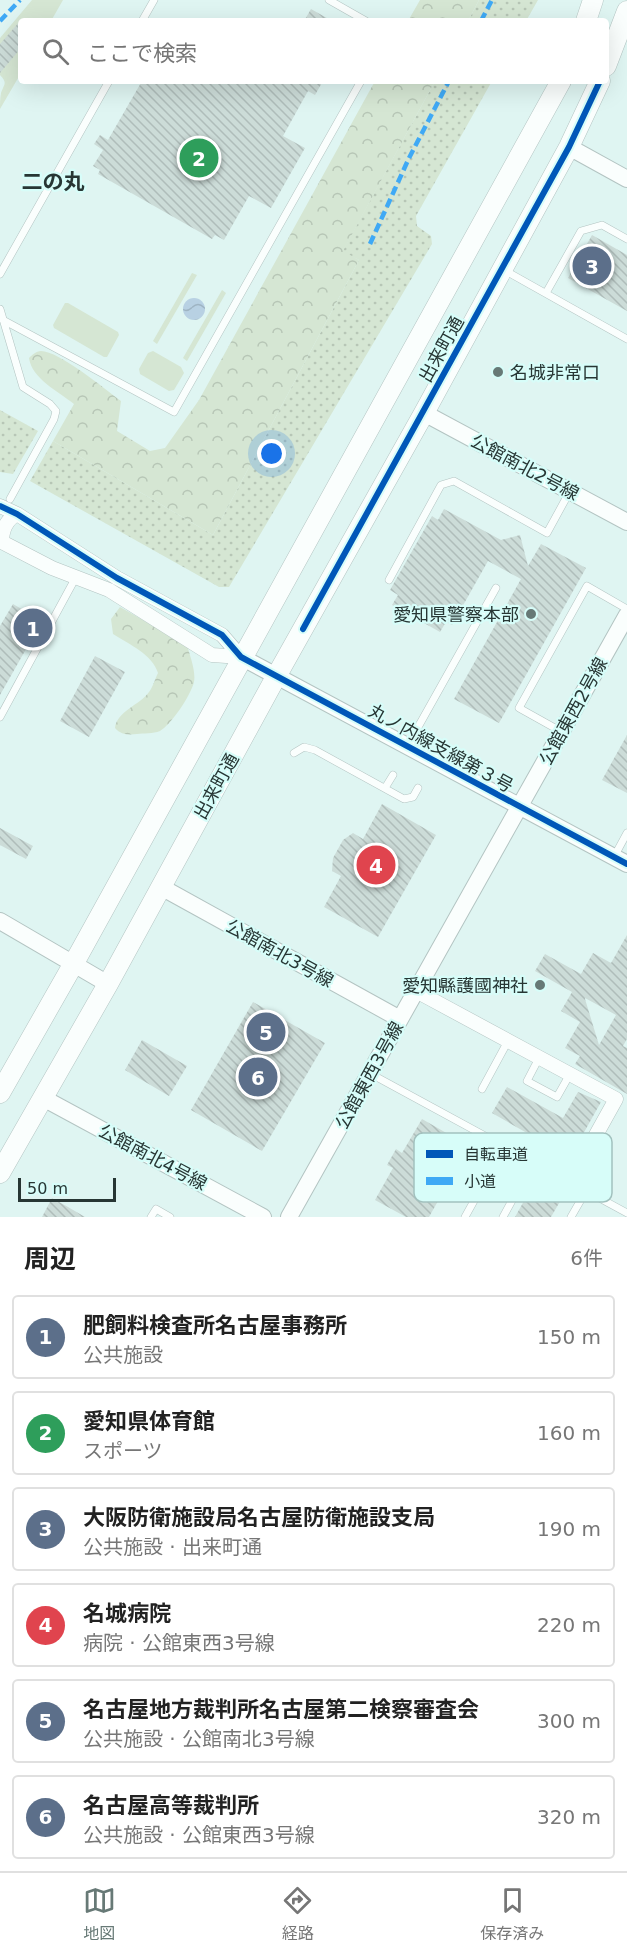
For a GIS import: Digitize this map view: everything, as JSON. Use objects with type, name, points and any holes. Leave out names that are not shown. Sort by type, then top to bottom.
[{"type":"main road","points":[[587,18],[593,0]]},
{"type":"main road","points":[[609,59],[626,19]]},
{"type":"main road","name":"出来町通","points":[[0,1093],[559,84]]},
{"type":"main road","name":"出来町通","points":[[0,1173],[108,984],[424,413],[569,147],[599,84]]},
{"type":"street","points":[[569,147],[627,179]]},
{"type":"street","name":"公館南北2号線","points":[[424,413],[627,522]]},
{"type":"street","points":[[5,503],[17,514],[117,578],[222,635],[241,657]]},
{"type":"street","points":[[17,514],[11,517],[2,531],[1,542],[52,568],[110,590],[212,655],[241,657]]},
{"type":"street","name":"公館東西2号線","points":[[520,808],[627,615]]},
{"type":"street","name":"丸ノ内線支線第３号","points":[[241,657],[620,861]]},
{"type":"street","name":"公館東西3号線","points":[[288,1217],[520,808]]},
{"type":"street","name":"公館南北3号線","points":[[161,887],[400,1020]]},
{"type":"street","points":[[0,921],[108,984]]},
{"type":"street","points":[[416,991],[616,1099],[597,1133]]},
{"type":"street","name":"公館南北4号線","points":[[44,1098],[263,1217]]},
{"type":"lane","points":[[144,18],[154,0]]},
{"type":"lane","points":[[329,0],[361,18]]},
{"type":"lane","points":[[0,274],[107,84]]},
{"type":"lane","points":[[3,320],[174,412],[359,84]]},
{"type":"lane","points":[[546,293],[581,231],[602,225],[627,238]]},
{"type":"lane","points":[[502,269],[627,339]]},
{"type":"lane","points":[[0,309],[23,387],[50,404],[56,411],[54,419],[5,503]]},
{"type":"lane","points":[[389,580],[441,485],[454,481],[547,533],[570,491]]},
{"type":"lane","points":[[0,717],[77,576]]},
{"type":"lane","points":[[562,732],[519,708],[587,586],[627,609]]},
{"type":"lane","points":[[407,746],[496,588]]},
{"type":"lane","points":[[294,753],[304,747],[315,750],[404,800],[413,797],[418,788]]},
{"type":"lane","points":[[385,788],[393,775]]},
{"type":"lane","points":[[620,861],[627,833]]},
{"type":"lane","points":[[482,1089],[508,1041]]},
{"type":"lane","points":[[539,1058],[527,1081],[557,1097],[570,1074]]},
{"type":"lane","points":[[369,1074],[480,1133]]},
{"type":"lane","points":[[465,1217],[473,1202]]},
{"type":"lane","points":[[503,1217],[511,1202]]},
{"type":"lane","points":[[572,1217],[580,1202]]},
{"type":"lane","points":[[606,1202],[627,1213]]},
{"type":"lane","points":[[151,1217],[156,1209],[171,1217]]},
{"type":"green space","points":[[32,0],[63,0],[53,18],[18,18],[18,78],[0,109],[1,93],[5,84],[0,75],[0,38]]},
{"type":"green space","points":[[420,0],[479,0],[470,18],[410,18]]},
{"type":"green space","points":[[479,0],[538,0],[528,18],[470,18]]},
{"type":"green space","points":[[373,84],[433,84],[343,251],[359,260],[213,535],[53,441],[74,404],[40,378],[29,358],[39,351],[59,357],[121,401],[117,431],[150,451],[165,448],[199,400]]},
{"type":"green space","points":[[433,84],[490,84],[416,216],[417,226],[431,236],[432,244],[229,587],[219,587],[30,481],[53,441],[213,535],[359,260],[342,252]]},
{"type":"green space","points":[[192,273],[197,275],[157,344],[153,341]]},
{"type":"green space","points":[[222,290],[226,293],[187,361],[183,358]]},
{"type":"green space","points":[[65,303],[118,332],[119,335],[107,357],[54,328],[53,325]]},
{"type":"green space","points":[[153,351],[181,367],[184,373],[174,390],[169,391],[140,374],[139,369],[148,353]]},
{"type":"green space","points":[[0,410],[38,431],[13,474],[0,472]]},
{"type":"green space","points":[[120,607],[187,645],[194,673],[192,688],[175,716],[157,732],[128,734],[115,728],[120,717],[149,692],[158,673],[146,655],[113,634],[111,619]]},
{"type":"water","points":[[194,298],[204,305],[205,309],[198,319],[194,320],[184,313],[183,309],[190,299]]},
{"type":"building","points":[[311,9],[327,18],[306,18]]},
{"type":"building","points":[[18,23],[18,52],[0,73],[0,44]]},
{"type":"building","points":[[140,84],[321,84],[315,95],[308,91],[283,136],[305,148],[271,208],[249,196],[224,240],[215,235],[212,239],[98,174],[100,170],[93,166],[103,150],[94,144],[100,135],[108,140]]},
{"type":"building","points":[[592,235],[627,255],[627,311],[568,278]]},
{"type":"building","name":"愛知県警察本部","points":[[444,509],[501,540],[520,535],[528,566],[541,544],[586,568],[499,723],[454,699],[521,579],[488,561],[452,625],[446,622],[440,632],[392,605],[398,595],[390,590],[432,516],[438,520]]},
{"type":"building","points":[[13,604],[42,621],[0,695],[0,626]]},
{"type":"building","points":[[95,656],[125,672],[89,737],[60,721]]},
{"type":"building","points":[[627,735],[627,793],[602,780]]},
{"type":"building","points":[[382,804],[436,835],[378,937],[324,907],[341,876],[332,871],[333,858],[343,840],[353,833],[363,839]]},
{"type":"building","points":[[0,828],[33,846],[26,859],[0,845]]},
{"type":"building","points":[[627,935],[627,1039],[623,1046],[627,1048],[627,1094],[575,1064],[580,1056],[565,1048],[580,1022],[561,1011],[572,992],[535,971],[545,954],[581,974],[593,953],[611,963]],"holes":[[[585,998],[616,1015],[599,1045]]]},
{"type":"building","points":[[253,1002],[325,1043],[262,1151],[191,1110]]},
{"type":"building","points":[[142,1040],[187,1066],[169,1096],[125,1070]]},
{"type":"building","points":[[507,1087],[563,1118],[578,1092],[601,1102],[584,1133],[527,1133],[492,1113]]},
{"type":"building","points":[[422,1119],[446,1133],[414,1133],[414,1202],[437,1202],[429,1217],[406,1217],[375,1200],[393,1168],[387,1165],[396,1149],[402,1153]]},
{"type":"building","points":[[52,1198],[68,1207],[85,1217],[42,1217]]},
{"type":"building","points":[[523,1202],[560,1202],[551,1217],[515,1217]]},
{"type":"marked path","points":[[0,21],[20,0]]},
{"type":"marked path","points":[[483,18],[492,0]]},
{"type":"marked path","points":[[370,244],[409,158],[447,84]]},
{"type":"cycle path","points":[[303,629],[569,147],[599,84]]},
{"type":"cycle path","points":[[0,506],[17,514],[117,578],[222,635],[241,657],[627,864]]},
{"type":"place","name":"愛知県体育館","points":[[199,158]]},
{"type":"place","name":"大阪防衛施設局名古屋防衛施設支局","points":[[592,266]]},
{"type":"place","name":"名城非常口","points":[[498,372]]},
{"type":"place","name":"愛知県警察本部","points":[[531,614]]},
{"type":"place","name":"肥飼料検査所名古屋事務所","points":[[33,628]]},
{"type":"place","name":"名城病院","points":[[376,865]]},
{"type":"place","name":"愛知縣護國神社","points":[[540,985]]},
{"type":"place","name":"名古屋地方裁判所名古屋第二検察審査会","points":[[266,1032]]},
{"type":"place","name":"名古屋高等裁判所","points":[[258,1077]]},
{"type":"district","name":"二の丸","points":[[53,182]]}]
